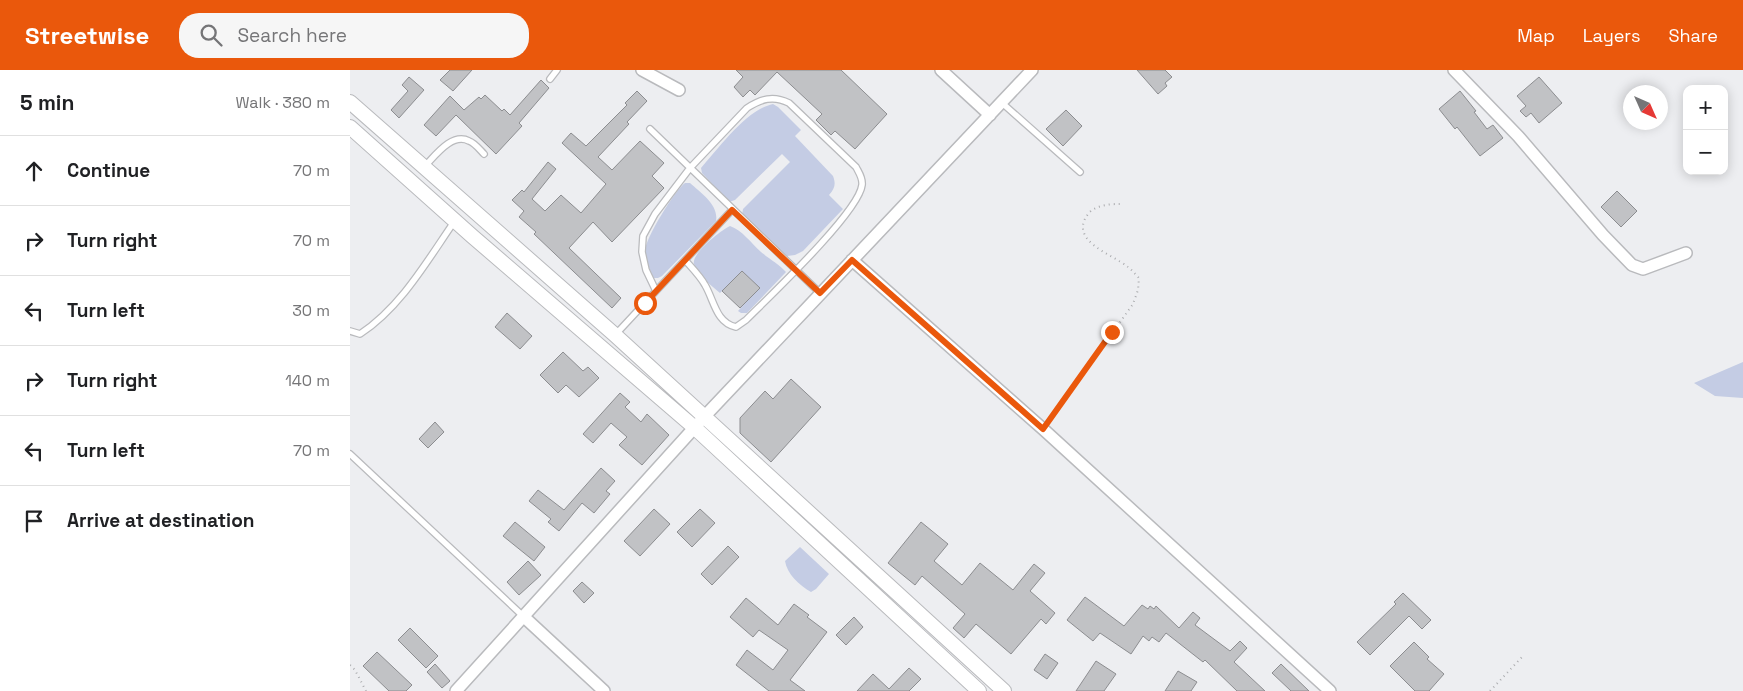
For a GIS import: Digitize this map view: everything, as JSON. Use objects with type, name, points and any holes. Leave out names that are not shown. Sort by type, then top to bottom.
[{"type":"street","points":[[642,70],[679,90]]},
{"type":"street","points":[[941,70],[990,115]]},
{"type":"street","points":[[456,691],[704,417],[1032,70]]},
{"type":"street","points":[[1454,70],[1518,136],[1596,228],[1632,265],[1643,269],[1686,253]]},
{"type":"street","points":[[350,102],[615,335],[1004,691]]},
{"type":"street","points":[[351,129],[695,428],[979,691]]},
{"type":"street","points":[[852,260],[1043,429],[1330,691]]},
{"type":"street","points":[[523,616],[604,691]]},
{"type":"lane","points":[[550,79],[557,70]]},
{"type":"lane","points":[[656,291],[646,270],[642,252],[643,236],[655,214],[690,168],[747,108],[758,101],[779,98],[789,103],[856,167],[861,176],[862,184],[858,196],[836,227],[796,270],[746,320],[736,327],[725,323],[718,313],[705,284],[685,260]]},
{"type":"lane","points":[[1002,102],[1080,172]]},
{"type":"lane","points":[[650,129],[820,293]]},
{"type":"lane","points":[[424,167],[454,139],[470,141],[484,154]]},
{"type":"lane","points":[[615,335],[732,210]]},
{"type":"lane","points":[[350,331],[360,334],[374,324],[409,287],[455,220]]},
{"type":"lane","points":[[350,454],[523,616]]},
{"type":"path","points":[[1043,429],[1133,304],[1138,290],[1139,278],[1129,267],[1087,241],[1083,230],[1083,220],[1091,210],[1110,204],[1120,204]]},
{"type":"path","points":[[1490,691],[1523,656]]},
{"type":"path","points":[[350,665],[355,670],[366,691]]},
{"type":"shaded area","points":[[773,104],[801,130],[795,136],[833,176],[834,186],[829,195],[843,209],[803,251],[787,256],[742,215],[743,209],[790,162],[782,154],[735,200],[729,202],[702,173],[701,168],[743,121]]},
{"type":"shaded area","points":[[685,183],[690,183],[704,195],[715,210],[716,221],[662,276],[654,278],[646,258],[646,245],[661,215],[680,187]]},
{"type":"shaded area","points":[[730,226],[786,272],[747,313],[738,311],[759,288],[742,271],[720,293],[701,276],[694,264],[697,254],[714,237]]},
{"type":"shaded area","points":[[1743,362],[1743,398],[1715,396],[1694,383]]},
{"type":"shaded area","points":[[800,547],[829,574],[811,592],[794,579],[786,566],[785,561]]},
{"type":"building","points":[[450,70],[472,70],[453,91],[440,80]]},
{"type":"building","points":[[736,70],[841,70],[887,114],[855,149],[835,131],[831,135],[816,120],[822,114],[777,72],[755,95],[750,90],[743,97],[734,87],[743,77]]},
{"type":"building","points":[[1137,70],[1165,70],[1172,77],[1165,83],[1167,86],[1158,94]]},
{"type":"building","points":[[409,77],[424,90],[399,118],[391,110],[408,91],[402,85]]},
{"type":"building","points":[[1539,77],[1562,103],[1539,123],[1531,113],[1526,117],[1520,111],[1526,106],[1517,96]]},
{"type":"building","points":[[541,80],[549,88],[519,123],[522,126],[496,154],[456,115],[436,136],[424,125],[450,96],[464,110],[479,97],[481,99],[485,95],[502,111],[504,109],[510,115]]},
{"type":"building","points":[[637,91],[647,101],[627,122],[629,124],[598,157],[612,170],[640,141],[664,163],[652,176],[664,188],[612,242],[593,222],[569,248],[621,298],[612,308],[534,234],[536,232],[519,217],[524,211],[512,200],[522,190],[524,192],[548,162],[556,169],[532,199],[545,211],[561,195],[581,213],[606,184],[562,143],[571,133],[586,146],[627,105],[625,103]]},
{"type":"building","points":[[1460,91],[1487,129],[1493,125],[1503,138],[1480,156],[1457,127],[1455,129],[1439,109]]},
{"type":"building","points":[[1066,110],[1082,126],[1063,146],[1046,129]]},
{"type":"building","points":[[1617,191],[1637,211],[1621,227],[1601,207]]},
{"type":"building","points":[[742,271],[760,288],[740,308],[722,291]]},
{"type":"building","points":[[507,313],[532,336],[520,349],[495,327]]},
{"type":"building","points":[[563,352],[583,371],[588,367],[599,378],[579,397],[566,385],[558,393],[540,375]]},
{"type":"building","points":[[791,379],[821,407],[771,462],[740,433],[740,418],[765,391],[773,399]]},
{"type":"building","points":[[620,393],[630,402],[625,407],[641,422],[647,414],[669,435],[642,465],[619,445],[627,437],[611,423],[593,443],[583,434]]},
{"type":"building","points":[[435,422],[444,432],[428,448],[419,439]]},
{"type":"building","points":[[601,468],[615,481],[606,491],[610,494],[594,513],[582,503],[559,531],[548,522],[551,519],[529,501],[538,490],[564,510]]},
{"type":"building","points":[[654,509],[670,524],[640,556],[624,541]]},
{"type":"building","points":[[700,509],[715,523],[692,547],[677,532]]},
{"type":"building","points":[[515,522],[545,547],[534,561],[503,536]]},
{"type":"building","points":[[921,522],[948,544],[934,561],[962,585],[980,563],[1013,590],[1034,564],[1045,573],[1030,591],[1055,613],[1046,624],[1041,619],[1011,654],[976,624],[964,638],[953,628],[965,614],[922,576],[915,585],[888,563]]},
{"type":"building","points":[[728,546],[739,557],[712,585],[701,574]]},
{"type":"building","points":[[528,561],[541,575],[519,595],[507,582]]},
{"type":"building","points":[[582,582],[594,593],[584,603],[573,591]]},
{"type":"building","points":[[1403,593],[1431,620],[1422,629],[1409,616],[1370,655],[1357,642],[1396,604],[1394,602]]},
{"type":"building","points":[[1085,597],[1124,626],[1142,605],[1148,609],[1150,606],[1154,609],[1156,606],[1179,628],[1193,612],[1200,618],[1195,625],[1230,651],[1240,641],[1247,648],[1234,662],[1265,691],[1237,691],[1205,660],[1203,662],[1166,633],[1159,642],[1152,637],[1149,641],[1143,636],[1131,654],[1100,633],[1093,641],[1067,620]]},
{"type":"building","points":[[746,598],[778,625],[794,604],[809,615],[807,617],[827,632],[790,680],[805,691],[769,691],[736,665],[747,650],[773,670],[788,650],[759,630],[753,637],[730,617]]},
{"type":"building","points":[[854,617],[863,627],[846,645],[836,635]]},
{"type":"building","points":[[410,628],[438,656],[426,668],[398,640]]},
{"type":"building","points":[[1414,642],[1429,657],[1427,659],[1444,674],[1429,691],[1415,691],[1390,666]]},
{"type":"building","points":[[377,652],[412,685],[406,691],[389,691],[363,666]]},
{"type":"building","points":[[1045,654],[1058,663],[1047,679],[1034,670]]},
{"type":"building","points":[[1096,661],[1116,674],[1104,691],[1076,691]]},
{"type":"building","points":[[435,664],[450,681],[442,688],[427,672]]},
{"type":"building","points":[[1281,664],[1309,691],[1291,691],[1272,673]]},
{"type":"building","points":[[909,668],[921,679],[909,691],[857,691],[873,674],[889,689]]},
{"type":"building","points":[[1178,671],[1197,682],[1191,691],[1165,691]]},
{"type":"route","points":[[645,303],[732,210],[820,293],[852,260],[1043,429],[1112,332]]}]
